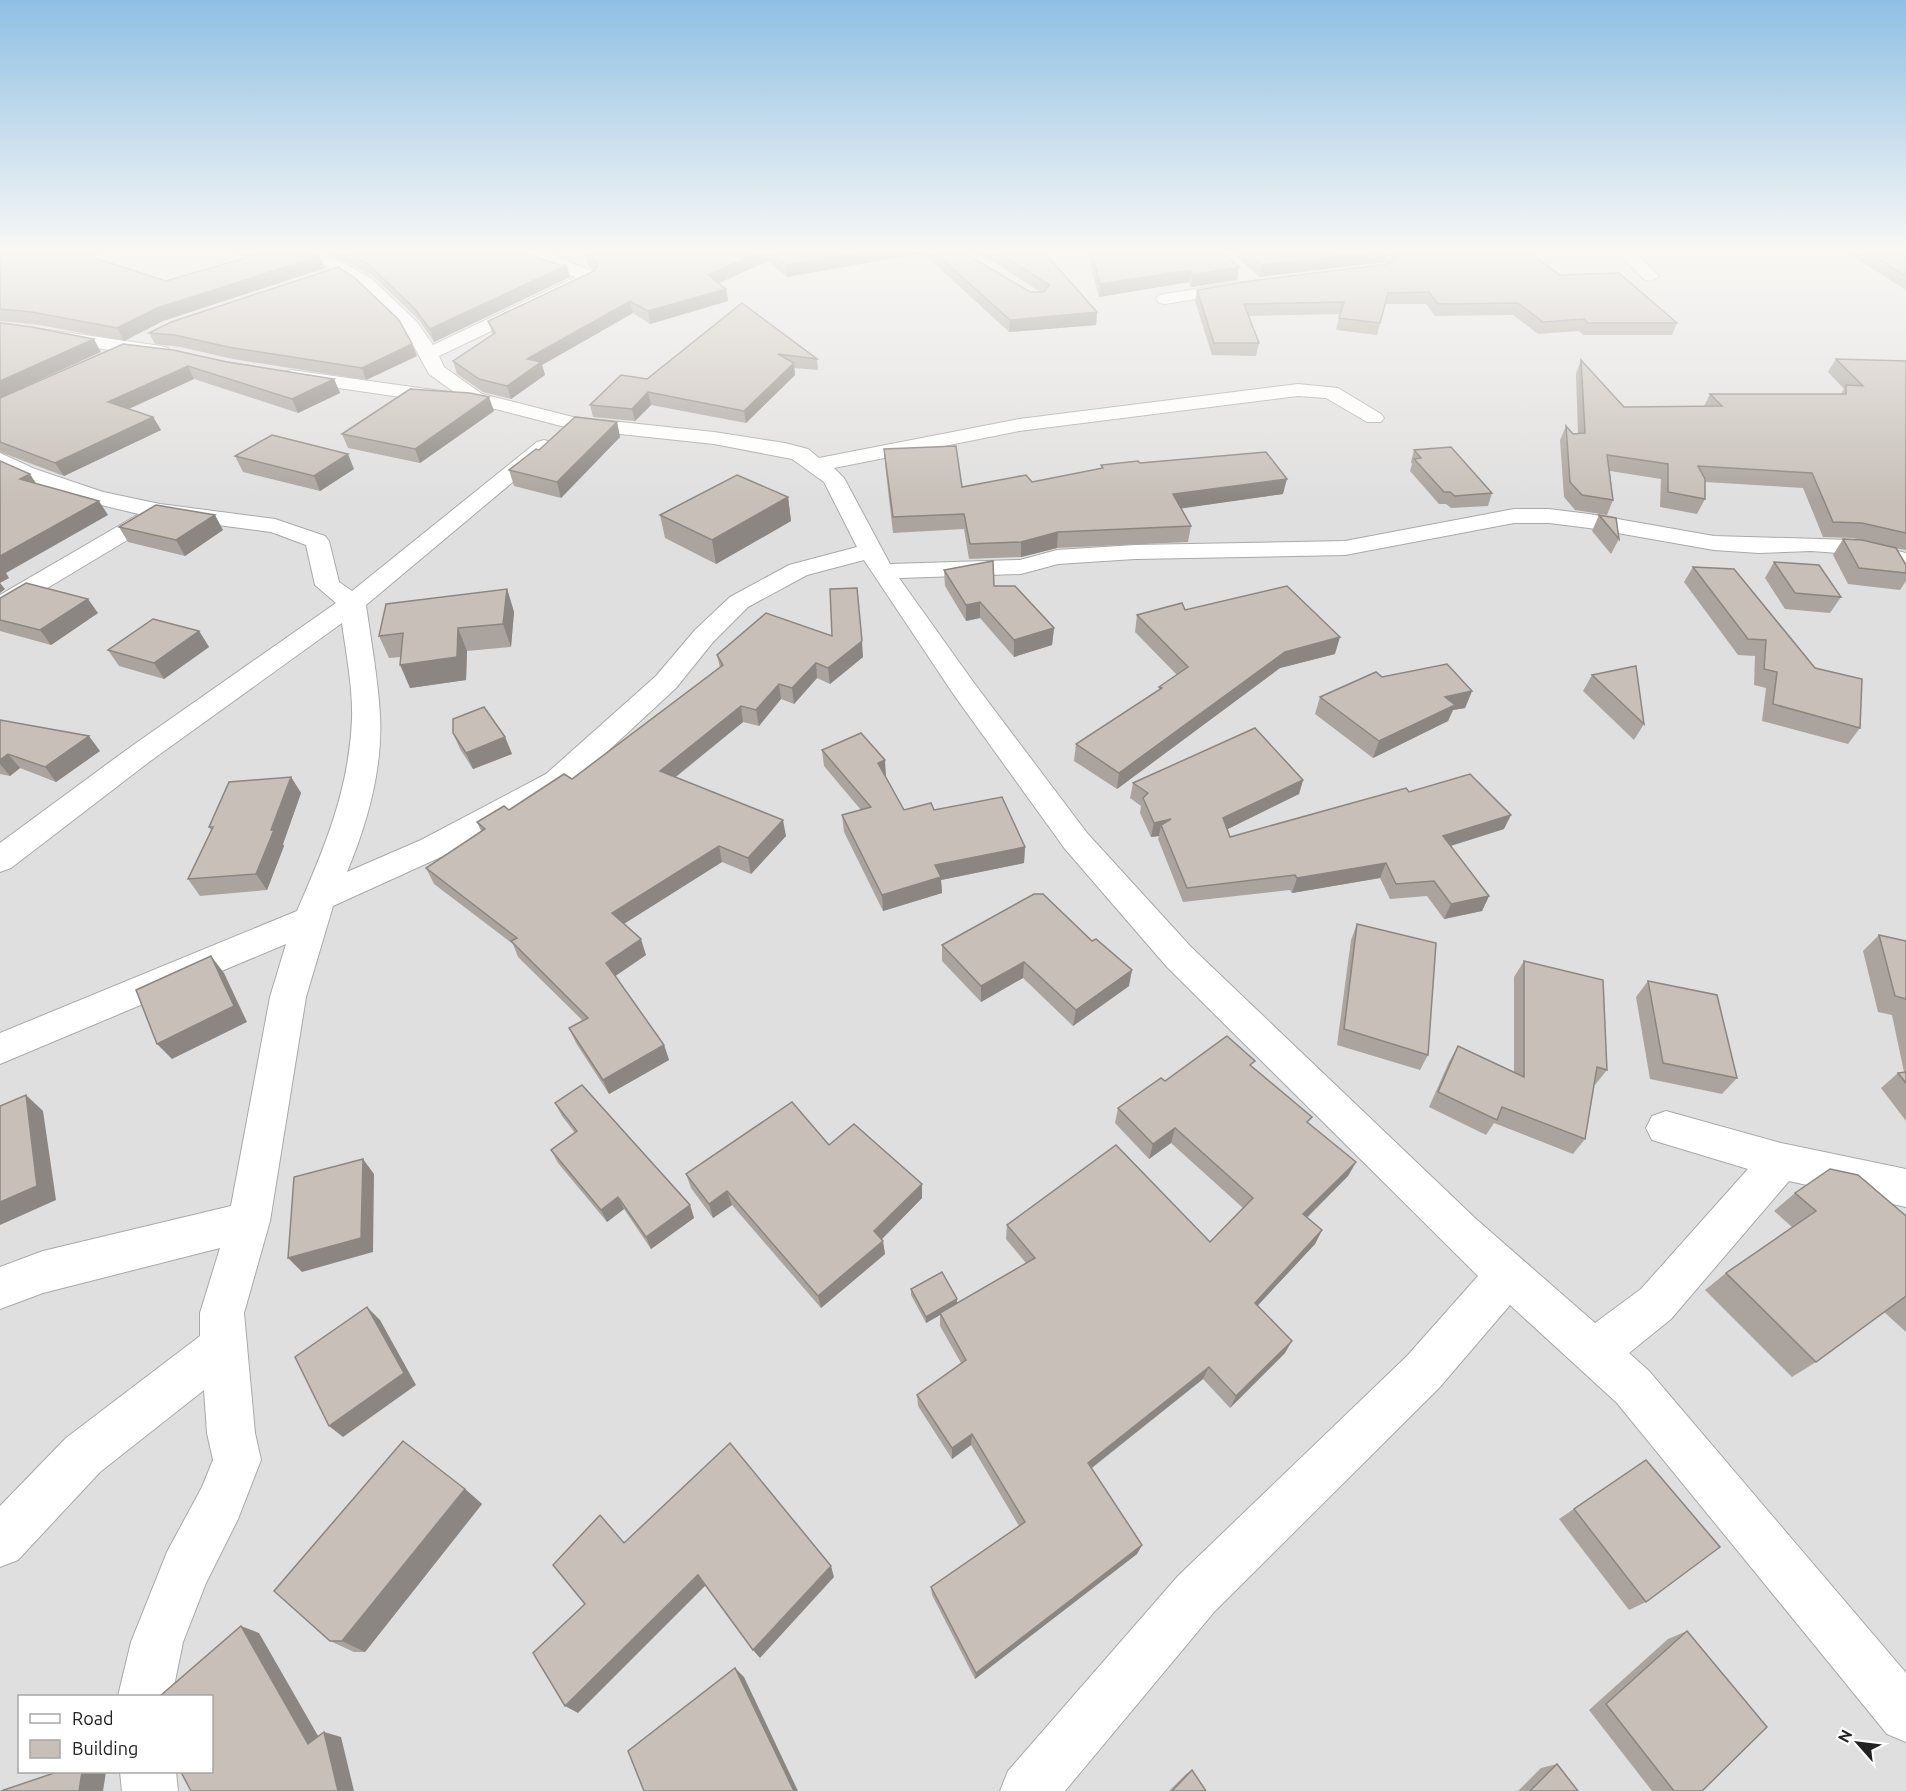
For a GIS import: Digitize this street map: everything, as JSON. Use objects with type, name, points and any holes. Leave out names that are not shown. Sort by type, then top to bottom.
[{"type":"street","points":[[52,335],[126,349],[180,355]]},
{"type":"street","points":[[104,360],[153,335]]},
{"type":"street","points":[[418,335],[436,370],[474,398]]},
{"type":"street","points":[[427,355],[470,335]]},
{"type":"street","points":[[272,373],[433,397],[474,398],[573,423],[714,438],[785,449],[800,454],[833,478],[876,561],[964,689],[1076,841],[1179,957],[1461,1233],[1633,1388],[1906,1715]]},
{"type":"street","points":[[817,465],[1019,425],[1298,390],[1331,392],[1374,418]]},
{"type":"street","points":[[0,860],[139,755],[352,603],[573,423]]},
{"type":"street","points":[[0,459],[27,474],[98,498],[160,511],[275,526],[317,542],[327,585],[352,603],[366,716],[363,763],[351,816],[315,909],[288,997],[249,1221],[222,1313],[231,1433],[237,1460],[221,1502],[185,1570],[161,1632],[145,1695]]},
{"type":"street","points":[[0,606],[160,511]]},
{"type":"street","points":[[0,1049],[315,909],[557,781],[666,682],[704,636],[739,602],[798,570],[876,561],[982,570],[1020,567],[1057,557],[1136,552],[1345,548],[1514,516],[1549,516],[1579,520],[1714,543],[1759,546],[1811,544],[1852,547],[1906,560]]},
{"type":"street","points":[[1666,1128],[1781,1161],[1906,1188]]},
{"type":"street","points":[[1594,1352],[1656,1304],[1781,1161]]},
{"type":"street","points":[[0,1288],[43,1272],[249,1221]]},
{"type":"street","points":[[1028,1791],[1196,1594],[1423,1372],[1508,1275]]},
{"type":"street","points":[[0,1542],[83,1455],[223,1347]]},
{"type":"street","points":[[148,1773],[150,1791]]},
{"type":"shaded area","points":[[0,335],[1906,335],[1906,1791],[0,1791]]},
{"type":"building","points":[[0,335],[71,335],[94,339],[0,381]]},
{"type":"building","points":[[170,335],[407,335],[412,344],[362,368],[228,347]]},
{"type":"building","points":[[493,335],[570,335],[527,359],[541,362],[507,386],[479,379],[453,361]]},
{"type":"building","points":[[703,335],[784,335],[817,359],[778,354],[794,363],[744,411],[648,392],[632,409],[590,405],[621,375],[647,379]]},
{"type":"building","points":[[1211,335],[1256,335],[1259,343],[1214,343]]},
{"type":"building","points":[[123,344],[173,350],[227,362],[334,379],[292,399],[188,366],[108,402],[153,417],[55,463],[0,442],[0,398]]},
{"type":"building","points":[[1836,359],[1906,361],[1906,533],[1862,523],[1833,522],[1812,473],[1698,466],[1705,479],[1705,499],[1668,492],[1668,464],[1607,455],[1613,500],[1582,495],[1570,482],[1566,426],[1573,434],[1585,433],[1581,360],[1624,407],[1722,406],[1710,394],[1846,394],[1846,385],[1863,386]]},
{"type":"building","points":[[410,389],[470,393],[489,397],[415,449],[342,434]]},
{"type":"building","points":[[575,417],[617,422],[557,482],[509,470],[536,449],[539,450]]},
{"type":"building","points":[[272,435],[348,454],[314,476],[235,456]]},
{"type":"building","points":[[956,446],[962,487],[1026,475],[1032,482],[1103,468],[1101,465],[1266,452],[1287,479],[1173,494],[1191,526],[1058,532],[1021,542],[970,544],[964,514],[893,517],[884,449]]},
{"type":"building","points":[[1451,447],[1492,493],[1455,496],[1450,492],[1444,492],[1414,459],[1421,458],[1414,450]]},
{"type":"building","points":[[0,461],[30,474],[20,479],[99,501],[0,556]]},
{"type":"building","points":[[737,475],[788,497],[712,540],[660,515]]},
{"type":"building","points":[[156,505],[215,515],[176,540],[119,527]]},
{"type":"building","points":[[1599,515],[1616,518],[1619,539]]},
{"type":"building","points":[[1843,539],[1862,540],[1896,548],[1906,565],[1906,573],[1859,568]]},
{"type":"building","points":[[993,561],[994,586],[1015,586],[1054,628],[1014,640],[980,602],[966,605],[944,570]]},
{"type":"building","points":[[1774,562],[1819,565],[1841,597],[1795,593]]},
{"type":"building","points":[[1693,567],[1734,569],[1815,668],[1862,679],[1860,728],[1773,704],[1777,672],[1764,669],[1766,640],[1748,639]]},
{"type":"building","points":[[26,583],[88,599],[40,630],[0,620],[0,598]]},
{"type":"building","points":[[1287,586],[1340,637],[1285,652],[1119,773],[1076,744],[1162,688],[1159,687],[1188,667],[1137,615],[1182,603],[1185,610]]},
{"type":"building","points":[[857,588],[862,641],[828,668],[816,663],[792,688],[779,684],[756,710],[741,706],[660,771],[783,820],[748,858],[719,846],[612,913],[641,939],[606,963],[664,1045],[603,1080],[569,1028],[588,1018],[511,941],[517,938],[426,868],[485,829],[477,822],[504,806],[509,810],[564,774],[572,779],[723,665],[717,655],[766,613],[832,636],[830,589]]},
{"type":"building","points":[[507,589],[503,624],[458,628],[457,657],[400,665],[403,633],[379,636],[386,604]]},
{"type":"building","points":[[153,619],[199,631],[154,663],[108,650]]},
{"type":"building","points":[[1447,664],[1472,691],[1445,697],[1455,705],[1379,741],[1320,697],[1376,672],[1382,677]]},
{"type":"building","points":[[1636,666],[1644,724],[1592,675]]},
{"type":"building","points":[[484,707],[505,737],[466,753],[453,733],[453,719]]},
{"type":"building","points":[[0,720],[89,736],[45,767],[8,754],[0,760]]},
{"type":"building","points":[[1255,728],[1303,780],[1223,818],[1230,837],[1406,788],[1409,792],[1470,774],[1511,815],[1443,836],[1489,896],[1451,904],[1434,881],[1396,884],[1386,863],[1297,878],[1295,875],[1187,888],[1161,825],[1171,819],[1154,823],[1143,798],[1148,793],[1133,783]]},
{"type":"building","points":[[861,733],[885,760],[878,763],[904,810],[931,803],[934,810],[1002,797],[1025,847],[935,865],[941,877],[882,895],[842,815],[871,807],[822,750]]},
{"type":"building","points":[[291,777],[271,830],[274,830],[256,874],[188,879],[213,827],[209,827],[229,782]]},
{"type":"building","points":[[1034,894],[1043,894],[1092,941],[1096,939],[1132,970],[1076,1010],[1024,962],[981,986],[942,945]]},
{"type":"building","points":[[1357,924],[1436,943],[1428,1055],[1344,1029]]},
{"type":"building","points":[[1879,935],[1906,941],[1906,999],[1895,996]]},
{"type":"building","points":[[211,956],[234,1006],[157,1044],[136,990]]},
{"type":"building","points":[[1524,961],[1603,980],[1607,1070],[1597,1067],[1585,1139],[1502,1107],[1497,1120],[1438,1092],[1458,1046],[1524,1077]]},
{"type":"building","points":[[1648,981],[1717,995],[1737,1078],[1663,1063]]},
{"type":"building","points":[[1227,1036],[1255,1061],[1250,1065],[1312,1117],[1307,1122],[1356,1162],[1303,1214],[1322,1230],[1255,1303],[1292,1341],[1236,1396],[1209,1367],[1088,1463],[1142,1545],[976,1673],[931,1587],[1025,1522],[972,1434],[952,1448],[917,1395],[966,1360],[940,1313],[1035,1258],[1007,1225],[1116,1145],[1210,1242],[1253,1198],[1175,1128],[1153,1144],[1118,1108],[1161,1078],[1165,1081]]},
{"type":"building","points":[[1906,1072],[1906,1083],[1898,1073]]},
{"type":"building","points":[[582,1085],[690,1205],[646,1237],[618,1197],[601,1210],[551,1150],[577,1131],[555,1103]]},
{"type":"building","points":[[26,1095],[37,1186],[0,1202],[0,1106]]},
{"type":"building","points":[[792,1102],[829,1145],[854,1124],[922,1184],[874,1231],[883,1241],[818,1296],[727,1191],[709,1204],[686,1174]]},
{"type":"building","points":[[363,1159],[361,1238],[288,1258],[294,1177]]},
{"type":"building","points":[[1830,1169],[1858,1175],[1906,1216],[1906,1296],[1816,1362],[1726,1273],[1816,1211],[1795,1193]]},
{"type":"building","points":[[942,1272],[957,1299],[926,1317],[911,1289]]},
{"type":"building","points":[[367,1307],[404,1373],[329,1426],[295,1357]]},
{"type":"building","points":[[403,1441],[465,1489],[342,1641],[330,1641],[274,1591]]},
{"type":"building","points":[[730,1443],[831,1566],[753,1650],[698,1575],[565,1706],[533,1653],[585,1604],[553,1565],[600,1515],[624,1543]]},
{"type":"building","points":[[1646,1460],[1720,1547],[1646,1602],[1574,1509]]},
{"type":"building","points":[[241,1626],[308,1744],[324,1732],[338,1791],[191,1791],[182,1773],[213,1773],[213,1695],[161,1695]]},
{"type":"building","points":[[1687,1631],[1767,1727],[1702,1791],[1674,1791],[1606,1704]]},
{"type":"building","points":[[735,1668],[794,1791],[644,1791],[628,1751]]},
{"type":"building","points":[[1557,1764],[1578,1791],[1530,1791]]},
{"type":"building","points":[[1192,1770],[1206,1791],[1172,1791]]},
{"type":"building","points":[[54,1773],[82,1773],[79,1791],[1,1791]]}]
